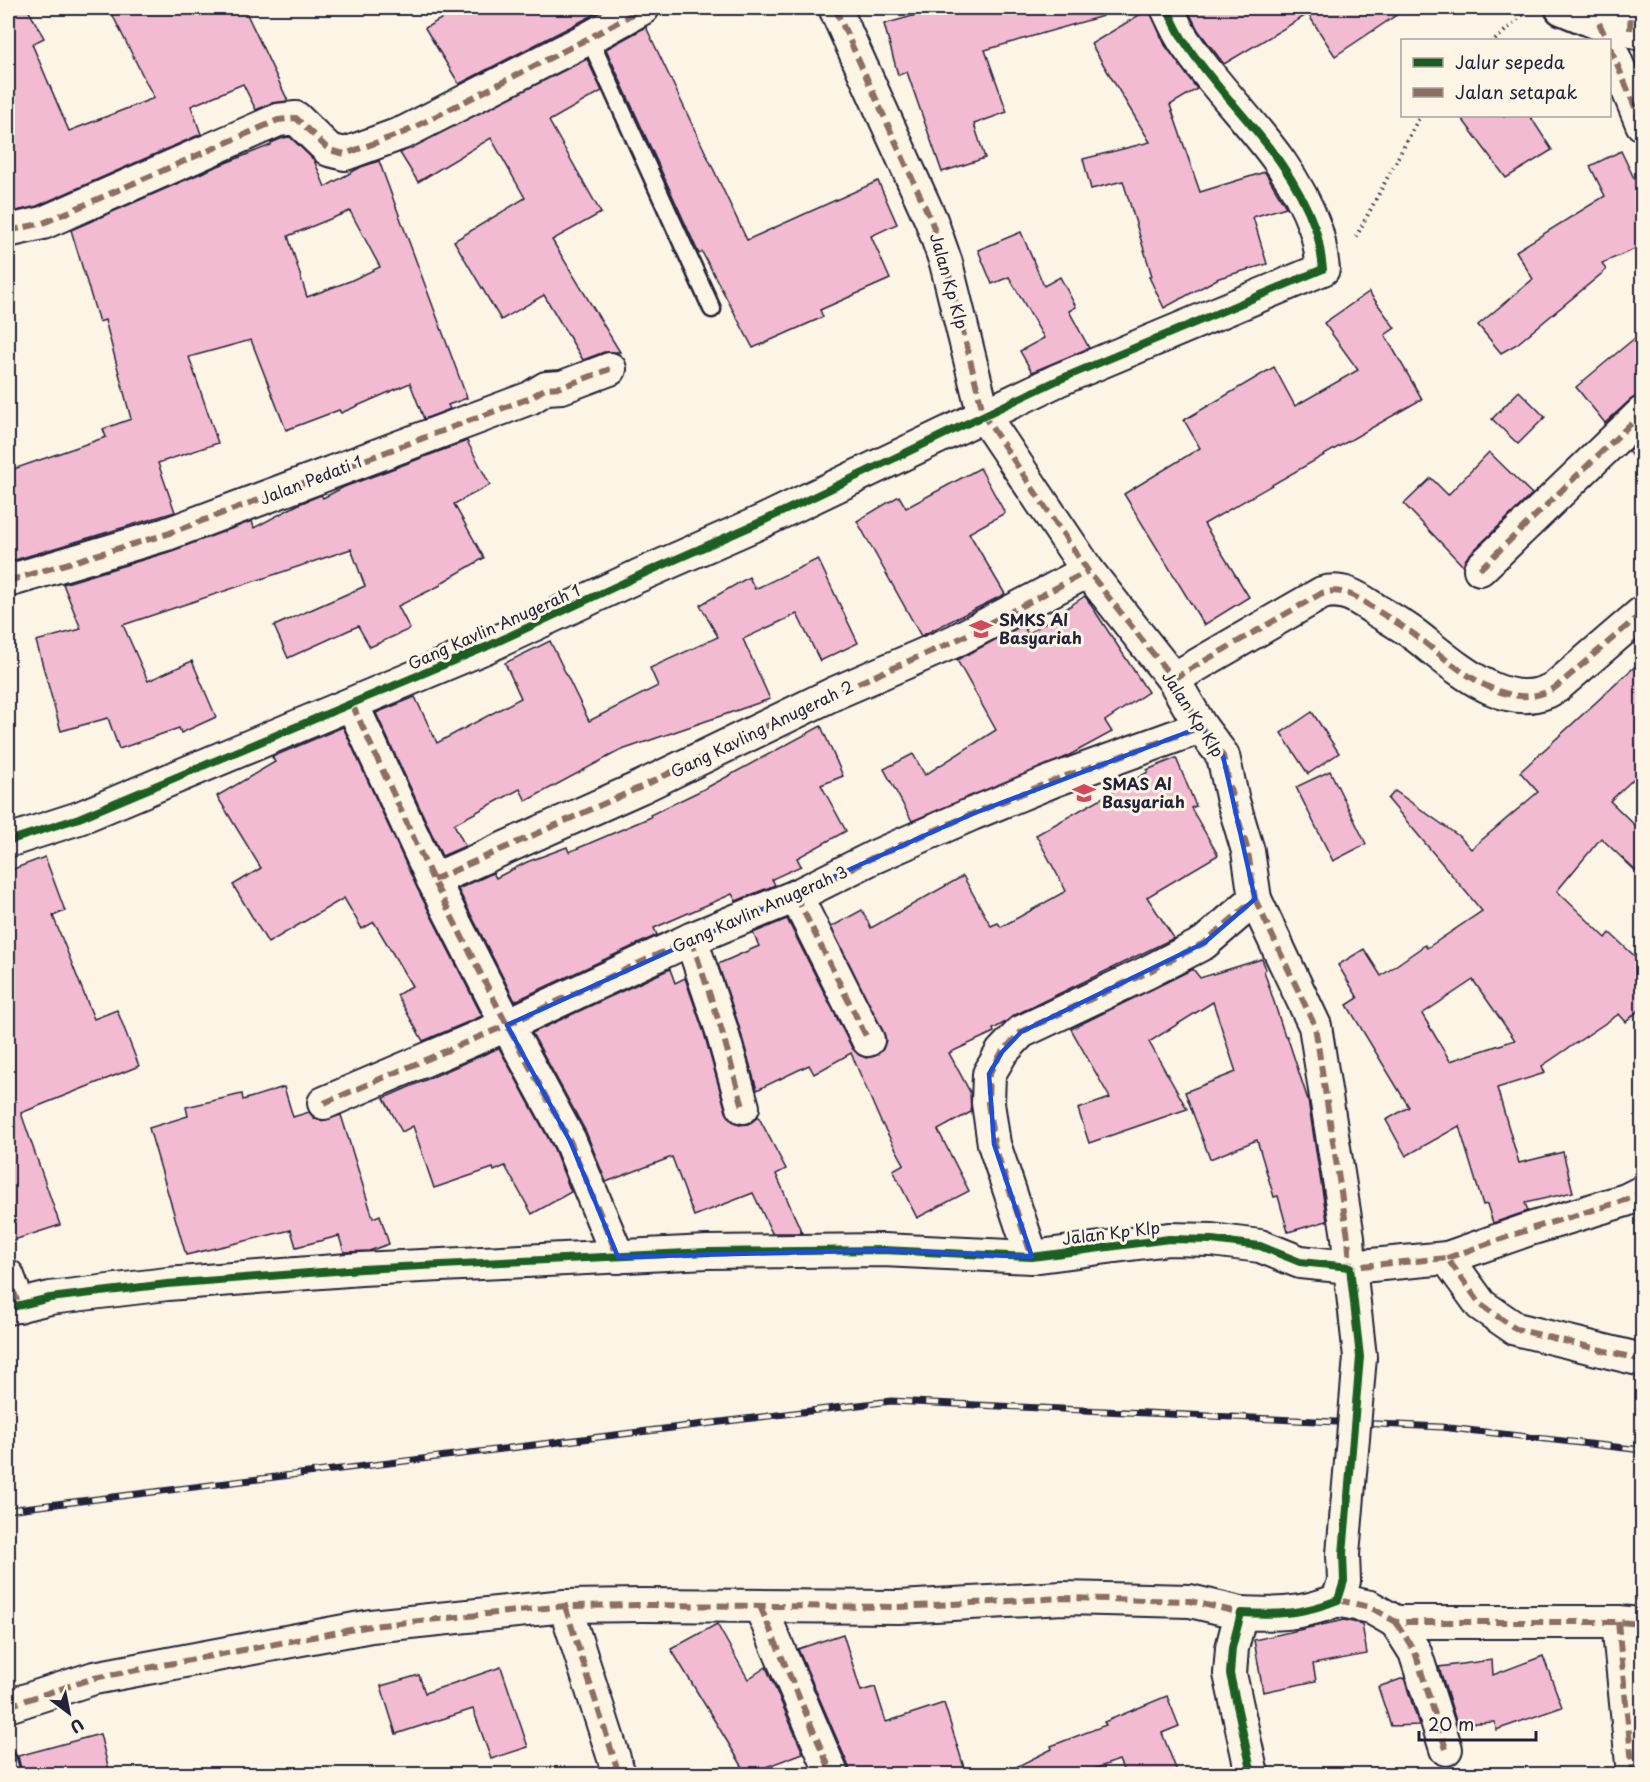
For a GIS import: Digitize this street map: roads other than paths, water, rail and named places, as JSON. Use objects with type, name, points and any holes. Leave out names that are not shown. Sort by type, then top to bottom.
[{"type":"main road","points":[[1562,8],[1620,30]]},
{"type":"street","points":[[8,231],[43,223],[278,120],[296,118],[329,150],[345,154],[405,132],[643,8]]},
{"type":"street","name":"Jalan Kp Klp","points":[[835,8],[931,220],[946,263],[984,416],[1088,571],[1173,679],[1201,728],[1223,756],[1248,851],[1255,898],[1315,1026],[1348,1237],[1350,1267]]},
{"type":"street","name":"Gang Kavlin Anugerah 1","points":[[8,841],[79,818],[486,647],[763,521],[1058,380],[1323,268],[1316,229],[1299,191],[1273,150],[1185,43],[1167,8]]},
{"type":"street","points":[[1620,30],[1642,124]]},
{"type":"street","name":"Jalan Pedati 1","points":[[8,581],[167,534],[530,398],[546,388],[562,387],[610,369]]},
{"type":"street","points":[[1480,569],[1642,413]]},
{"type":"street","name":"Gang Kavling Anugerah 2","points":[[433,880],[642,788],[835,693],[955,641],[1088,571]]},
{"type":"street","points":[[1173,679],[1322,593],[1339,590],[1353,595],[1412,632],[1477,680],[1509,695],[1533,696],[1546,693],[1556,687],[1642,613]]},
{"type":"street","points":[[352,704],[433,880],[570,1141],[618,1257]]},
{"type":"street","name":"Gang Kavlin Anugerah 3","points":[[324,1103],[507,1024],[691,939],[796,896],[874,857],[983,810],[1055,780],[1201,728]]},
{"type":"street","points":[[796,896],[868,1040]]},
{"type":"street","points":[[1032,1257],[994,1144],[988,1103],[990,1074],[1002,1052],[1021,1032],[1204,943],[1255,898]]},
{"type":"street","points":[[691,939],[721,1029],[743,1107]]},
{"type":"street","name":"Jalan Kp Klp","points":[[13,1307],[50,1298],[167,1284],[361,1269],[707,1252],[883,1250],[1032,1257],[1169,1239],[1212,1240],[1260,1246],[1300,1262],[1350,1267],[1447,1258],[1530,1229],[1626,1200],[1642,1192]]},
{"type":"street","points":[[1447,1258],[1481,1305],[1516,1329],[1642,1360]]},
{"type":"street","points":[[1338,1600],[1344,1581],[1343,1554],[1360,1357],[1350,1267]]},
{"type":"street","points":[[8,1276],[13,1307]]},
{"type":"street","points":[[8,1706],[94,1678],[371,1626],[565,1606],[899,1606],[1063,1598],[1190,1601],[1241,1613],[1279,1615],[1318,1608],[1338,1600],[1370,1607],[1396,1622],[1415,1652],[1446,1749]]},
{"type":"street","points":[[565,1606],[619,1774]]},
{"type":"street","points":[[760,1606],[832,1774]]},
{"type":"street","points":[[1241,1613],[1232,1648],[1230,1674],[1252,1774]]},
{"type":"street","points":[[1396,1622],[1630,1623],[1633,1774]]},
{"type":"lane","points":[[589,38],[712,309]]},
{"type":"lane","points":[[8,1760],[12,1774]]},
{"type":"railway","points":[[8,1510],[891,1401],[1441,1427],[1642,1450]]},
{"type":"place","name":"SMKS Al Basyariah","points":[[981,629]]},
{"type":"place","name":"SMAS Al Basyariah","points":[[1084,793]]}]
